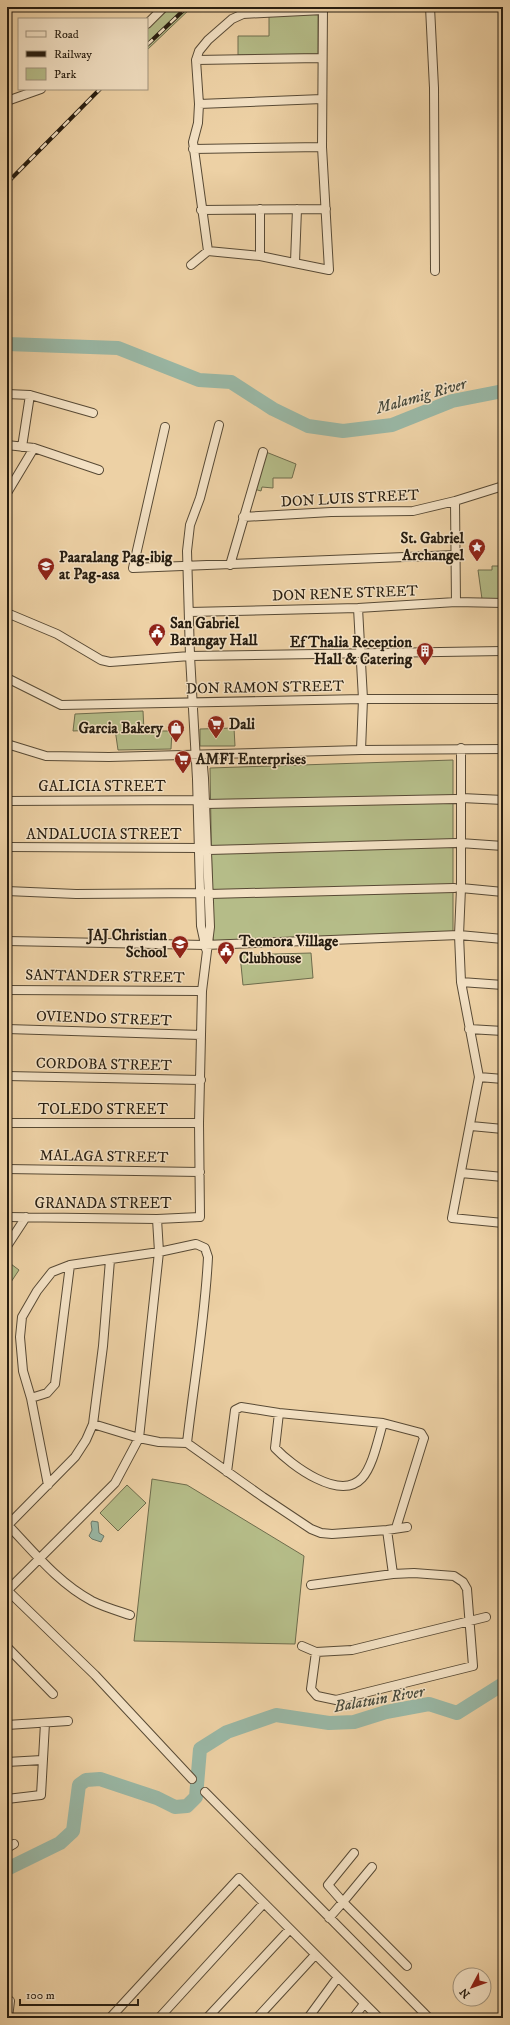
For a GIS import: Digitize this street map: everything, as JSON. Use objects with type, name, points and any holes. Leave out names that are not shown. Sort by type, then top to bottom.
[{"type":"street","points":[[148,23],[164,7]]},
{"type":"street","points":[[430,7],[434,88],[435,271]]},
{"type":"street","points":[[191,265],[208,251],[260,256],[329,270],[322,147],[323,9],[243,14],[232,19],[208,40],[199,51],[196,60],[199,104],[198,122],[195,131],[193,148],[208,251]]},
{"type":"street","points":[[196,60],[322,58]]},
{"type":"street","points":[[7,101],[38,90]]},
{"type":"street","points":[[199,104],[322,99]]},
{"type":"street","points":[[193,148],[322,147]]},
{"type":"street","points":[[295,262],[297,209]]},
{"type":"street","points":[[201,210],[326,209]]},
{"type":"street","points":[[260,210],[260,256]]},
{"type":"street","points":[[7,394],[30,395],[93,413]]},
{"type":"street","points":[[22,447],[30,395]]},
{"type":"street","points":[[200,1172],[199,1123],[202,991],[210,927],[205,894],[205,804],[198,756],[190,656],[187,538],[219,425]]},
{"type":"street","points":[[165,427],[133,568],[455,555]]},
{"type":"street","points":[[7,445],[34,448],[99,470]]},
{"type":"street","points":[[7,493],[34,448]]},
{"type":"street","points":[[230,565],[263,452]]},
{"type":"street","name":"DON LUIS STREET","points":[[243,517],[331,512],[404,512],[455,501],[503,486]]},
{"type":"street","points":[[455,501],[456,602]]},
{"type":"street","name":"DON RENE STREET","points":[[189,612],[358,608],[456,602],[503,603]]},
{"type":"street","points":[[358,608],[359,652],[363,699],[361,750]]},
{"type":"street","points":[[7,613],[57,634],[101,660],[110,662],[190,656],[359,652],[503,651]]},
{"type":"street","name":"DON RAMON STREET","points":[[7,678],[61,705],[363,699],[503,699]]},
{"type":"street","points":[[7,744],[46,756],[110,757],[198,756],[361,750],[461,748],[503,749]]},
{"type":"street","points":[[461,748],[458,843],[460,982],[479,1077],[471,1126],[452,1218],[503,1223]]},
{"type":"street","points":[[198,756],[198,800],[204,849]]},
{"type":"street","points":[[205,804],[459,798],[503,800]]},
{"type":"street","name":"GALICIA STREET","points":[[7,800],[198,800]]},
{"type":"street","name":"ANDALUCIA STREET","points":[[7,847],[204,849],[458,843],[503,846]]},
{"type":"street","points":[[7,891],[76,894],[205,894],[458,888],[503,892]]},
{"type":"street","points":[[7,941],[207,947],[459,935],[503,939]]},
{"type":"street","points":[[460,982],[503,985]]},
{"type":"street","name":"SANTANDER STREET","points":[[7,990],[202,991]]},
{"type":"street","name":"OVIENDO STREET","points":[[7,1029],[201,1035]]},
{"type":"street","points":[[469,1029],[503,1032]]},
{"type":"street","name":"CORDOBA STREET","points":[[7,1076],[201,1080]]},
{"type":"street","points":[[479,1077],[503,1079]]},
{"type":"street","name":"TOLEDO STREET","points":[[7,1123],[199,1123]]},
{"type":"street","points":[[471,1126],[503,1128]]},
{"type":"street","name":"MALAGA STREET","points":[[7,1169],[200,1172]]},
{"type":"street","name":"GRANADA STREET","points":[[7,1217],[157,1220],[200,1217],[200,1172]]},
{"type":"street","points":[[461,1173],[503,1176]]},
{"type":"street","points":[[7,1246],[26,1217]]},
{"type":"street","points":[[157,1220],[159,1252],[139,1438],[115,1483],[40,1559],[7,1590],[95,1675],[192,1779]]},
{"type":"street","points":[[48,1486],[31,1398],[23,1371],[20,1337],[22,1316],[37,1291],[52,1272],[70,1265],[159,1252],[196,1244],[205,1248],[208,1257],[203,1329],[187,1443]]},
{"type":"street","points":[[110,1260],[103,1346],[92,1424],[86,1440],[75,1457],[8,1525],[58,1576],[87,1598],[130,1615]]},
{"type":"street","points":[[31,1398],[47,1393],[55,1384],[70,1265]]},
{"type":"street","points":[[227,1472],[235,1410],[241,1408],[383,1423],[421,1433],[424,1438],[396,1528]]},
{"type":"street","points":[[279,1413],[275,1448],[283,1457],[312,1477],[336,1486],[352,1485],[363,1478],[373,1457],[383,1423]]},
{"type":"street","points":[[92,1424],[158,1442],[187,1443],[306,1526],[321,1533],[332,1534],[407,1527]]},
{"type":"street","points":[[387,1530],[393,1574]]},
{"type":"street","points":[[311,1585],[393,1574],[414,1573],[454,1576],[459,1578],[467,1589],[471,1621],[473,1666],[336,1700],[317,1696],[311,1689],[316,1652]]},
{"type":"street","points":[[302,1646],[316,1652],[352,1650],[486,1616]]},
{"type":"street","points":[[7,1647],[53,1694]]},
{"type":"street","points":[[7,1725],[68,1721]]},
{"type":"street","points":[[7,1799],[41,1795],[45,1723]]},
{"type":"street","points":[[7,1762],[42,1760]]},
{"type":"street","points":[[205,1792],[429,2018]]},
{"type":"street","points":[[354,1853],[328,1885],[407,1966]]},
{"type":"street","points":[[329,1918],[372,1867]]},
{"type":"street","points":[[110,2018],[239,1878],[379,2018]]},
{"type":"street","points":[[159,2018],[264,1902]]},
{"type":"street","points":[[207,2018],[290,1929]]},
{"type":"street","points":[[257,2018],[315,1955]]},
{"type":"street","points":[[308,2018],[338,1978]]},
{"type":"street","points":[[8,2018],[10,2001]]},
{"type":"street","points":[[353,2018],[364,2004]]},
{"type":"green space","points":[[171,7],[192,7],[148,49],[148,28]]},
{"type":"green space","points":[[318,14],[318,54],[238,55],[238,36],[269,36],[269,15]]},
{"type":"green space","points":[[266,452],[296,464],[292,478],[273,478],[273,488],[262,487],[261,491],[254,489]]},
{"type":"green space","points":[[492,566],[503,566],[503,599],[482,599],[478,570],[492,570]]},
{"type":"green space","points":[[143,711],[144,731],[172,731],[171,749],[118,750],[115,729],[73,731],[75,714]]},
{"type":"green space","points":[[234,728],[235,746],[200,746],[200,729]]},
{"type":"green space","points":[[453,760],[453,933],[213,941],[210,768]]},
{"type":"green space","points":[[311,953],[313,978],[243,985],[240,955]]},
{"type":"green space","points":[[7,1261],[19,1270],[7,1288]]},
{"type":"green space","points":[[152,1479],[187,1485],[304,1556],[295,1644],[134,1641]]},
{"type":"green space","points":[[127,1485],[146,1503],[118,1531],[100,1513]]},
{"type":"shaded area","points":[[92,1521],[98,1522],[99,1533],[104,1536],[101,1542],[92,1539],[89,1536],[92,1530]]},
{"type":"waterway","name":"Malamig River","points":[[7,344],[118,348],[199,380],[231,382],[273,409],[308,426],[343,431],[392,425],[452,401],[503,391]]},
{"type":"waterway","name":"Balatuin River","points":[[7,1869],[60,1843],[73,1831],[79,1785],[86,1780],[100,1779],[157,1798],[175,1807],[187,1806],[196,1797],[200,1749],[227,1732],[276,1715],[329,1723],[354,1722],[386,1712],[429,1704],[457,1713],[503,1684]]},
{"type":"railway","points":[[148,44],[187,7]]},
{"type":"railway","points":[[7,183],[99,90]]},
{"type":"place","name":"St. Gabriel Archangel","points":[[477,562]]},
{"type":"place","name":"Paaralang Pag-ibig at Pag-asa","points":[[46,581]]},
{"type":"place","name":"San Gabriel Barangay Hall","points":[[157,647]]},
{"type":"place","name":"Ef Thalia Reception Hall & Catering","points":[[425,666]]},
{"type":"place","name":"Dali","points":[[216,739]]},
{"type":"place","name":"Garcia Bakery","points":[[176,743]]},
{"type":"place","name":"AMFI Enterprises","points":[[183,774]]},
{"type":"place","name":"JAJ Christian School","points":[[180,959]]},
{"type":"place","name":"Teomora Village Clubhouse","points":[[226,965]]}]
